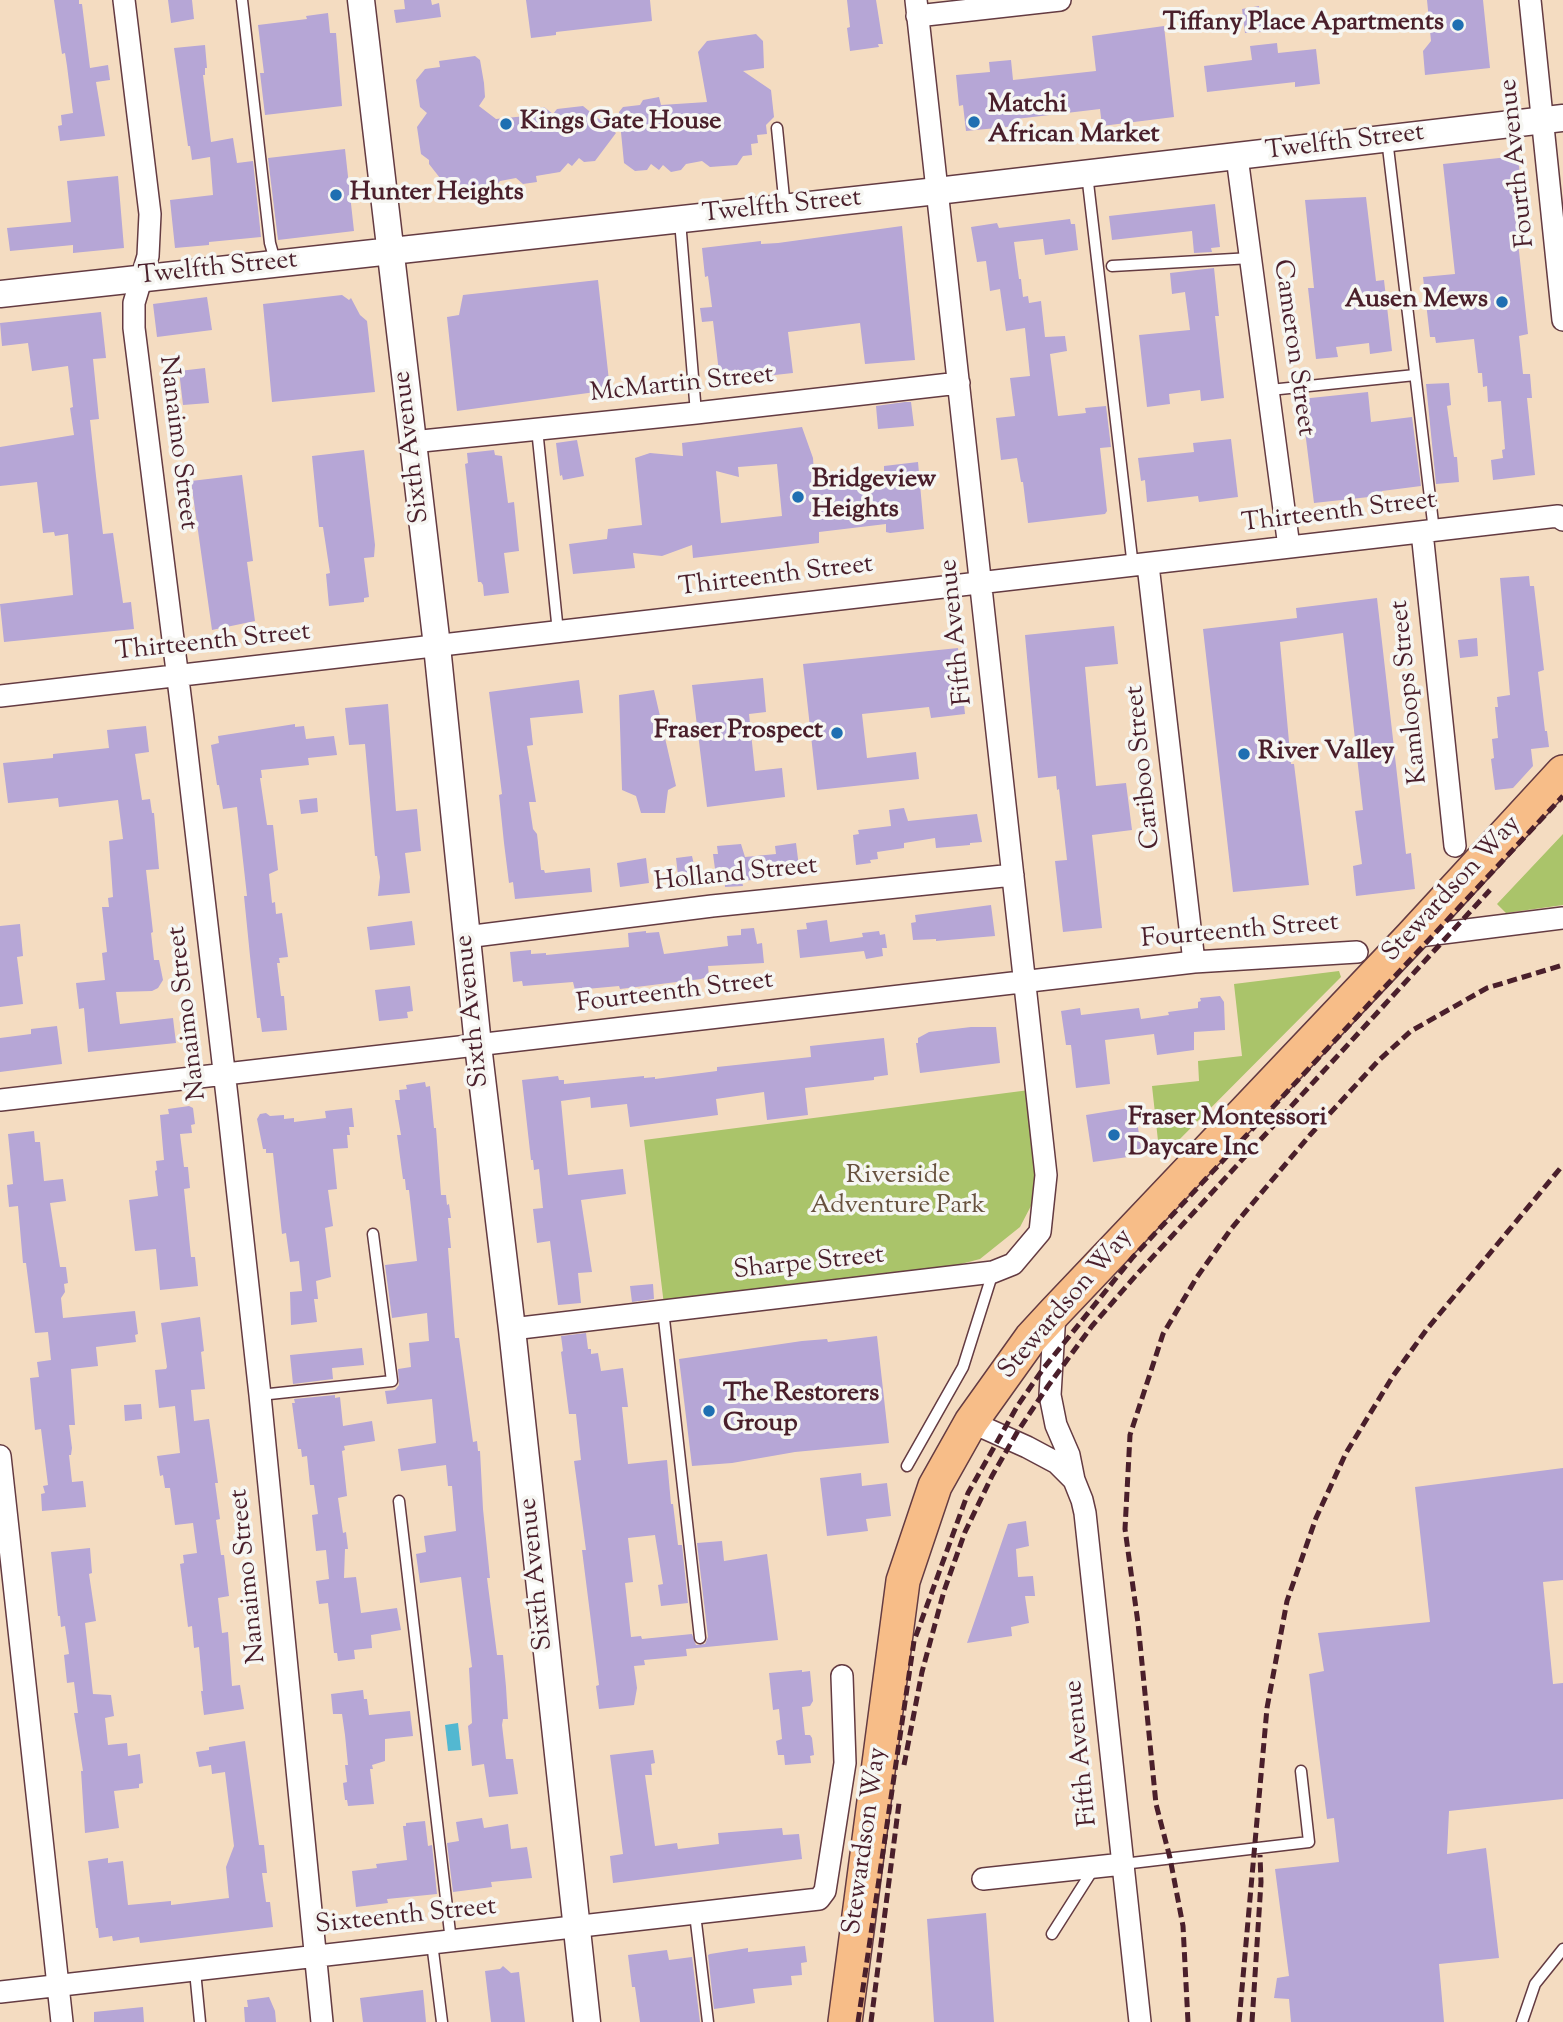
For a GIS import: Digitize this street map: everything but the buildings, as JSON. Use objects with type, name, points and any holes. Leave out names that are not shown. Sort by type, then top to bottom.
[{"type":"main road","name":"Stewardson Way","points":[[845,2022],[903,1581],[935,1486],[971,1422],[1031,1338],[1563,772]]},
{"type":"street","name":"Nanaimo Street","points":[[124,0],[149,214],[148,256],[134,303],[134,328],[225,1074],[260,1395],[322,2022]]},
{"type":"street","name":"Sixth Avenue","points":[[361,0],[437,646],[466,937],[512,1329],[566,1928],[587,2022]]},
{"type":"street","points":[[916,8],[1060,0]]},
{"type":"street","name":"Fourth Avenue","points":[[1530,0],[1553,120],[1563,313]]},
{"type":"street","name":"Fifth Avenue","points":[[916,8],[1046,1175]]},
{"type":"street","name":"Twelfth Street","points":[[0,294],[680,220],[1553,120]]},
{"type":"street","name":"Cameron Street","points":[[1237,157],[1289,547]]},
{"type":"street","name":"McMartin Street","points":[[412,442],[959,383]]},
{"type":"street","name":"Thirteenth Street","points":[[0,696],[1560,518]]},
{"type":"street","name":"Kamloops Street","points":[[1428,531],[1455,846]]},
{"type":"street","name":"Cariboo Street","points":[[1141,566],[1194,962]]},
{"type":"street","name":"Holland Street","points":[[466,937],[712,906],[1013,875]]},
{"type":"street","points":[[1410,937],[1563,918]]},
{"type":"street","name":"Fourteenth Street","points":[[0,1100],[1194,962],[1357,952]]},
{"type":"street","name":"Sharpe Street","points":[[512,1329],[993,1272],[1013,1264],[1040,1232],[1046,1175]]},
{"type":"street","name":"Fifth Avenue","points":[[1055,1312],[1050,1395],[1056,1425],[1069,1455],[1085,1513],[1140,2022]]},
{"type":"street","points":[[971,1422],[1057,1463],[1074,1480]]},
{"type":"street","points":[[0,1456],[61,2022]]},
{"type":"street","name":"Sixteenth Street","points":[[0,1992],[818,1899],[825,1891],[845,1763],[842,1676]]},
{"type":"street","points":[[983,1879],[1123,1864]]},
{"type":"lane","points":[[242,0],[270,243],[276,264]]},
{"type":"lane","points":[[776,128],[785,208]]},
{"type":"lane","points":[[1387,139],[1415,375],[1428,531]]},
{"type":"lane","points":[[1087,174],[1141,566]]},
{"type":"lane","points":[[680,220],[696,413]]},
{"type":"lane","points":[[1112,266],[1251,258]]},
{"type":"lane","points":[[1270,390],[1415,375]]},
{"type":"lane","points":[[537,429],[558,632]]},
{"type":"lane","points":[[260,1395],[392,1381],[373,1234]]},
{"type":"lane","points":[[907,1466],[962,1367],[993,1272]]},
{"type":"lane","points":[[663,1310],[700,1638]]},
{"type":"lane","points":[[399,1501],[442,1942],[442,2022]]},
{"type":"lane","points":[[1123,1864],[1309,1842],[1301,1771]]},
{"type":"lane","points":[[1052,1934],[1095,1868]]},
{"type":"lane","points":[[695,1914],[708,2022]]},
{"type":"lane","points":[[1522,2022],[1535,1984],[1563,1949]]},
{"type":"lane","points":[[195,1971],[200,2022]]},
{"type":"green space","points":[[1563,834],[1563,905],[1506,913],[1497,904]]},
{"type":"green space","points":[[1339,971],[1341,977],[1160,1159],[1152,1086],[1199,1081],[1198,1061],[1242,1056],[1234,984]]},
{"type":"green space","name":"Riverside Adventure Park","points":[[1037,1089],[1047,1175],[1020,1227],[980,1259],[919,1275],[664,1305],[644,1140]]},
{"type":"water","points":[[458,1723],[461,1750],[448,1751],[445,1725]]},
{"type":"railway","points":[[858,2022],[914,1641],[968,1493],[1018,1405],[1043,1369],[1133,1257],[1563,796]]},
{"type":"railway","points":[[904,1765],[922,1672],[944,1591],[965,1532],[992,1476],[1048,1386],[1092,1326],[1138,1273],[1490,890]]},
{"type":"railway","points":[[1188,2022],[1183,1926],[1156,1804],[1138,1623],[1125,1529],[1130,1435],[1163,1334],[1197,1277],[1231,1229],[1310,1135],[1378,1061],[1411,1031],[1487,988],[1563,965]]},
{"type":"railway","points":[[1239,2022],[1267,1708],[1287,1601],[1316,1518],[1346,1453],[1393,1376],[1427,1329],[1563,1165]]},
{"type":"railway","points":[[871,2022],[899,1803]]},
{"type":"railway","points":[[1252,2022],[1261,1882],[1260,1855]]},
{"type":"place","name":"Tiffany Place Apartments","points":[[1458,25]]},
{"type":"place","name":"Matchi African Market","points":[[974,122]]},
{"type":"place","name":"Kings Gate House","points":[[506,124]]},
{"type":"place","name":"Hunter Heights","points":[[336,195]]},
{"type":"place","name":"Ausen Mews","points":[[1502,302]]},
{"type":"place","name":"Bridgeview Heights","points":[[798,497]]},
{"type":"place","name":"Fraser Prospect","points":[[837,733]]},
{"type":"place","name":"River Valley","points":[[1244,754]]},
{"type":"place","name":"Fraser Montessori Daycare Inc","points":[[1114,1135]]},
{"type":"place","name":"The Restorers Group","points":[[709,1411]]}]
